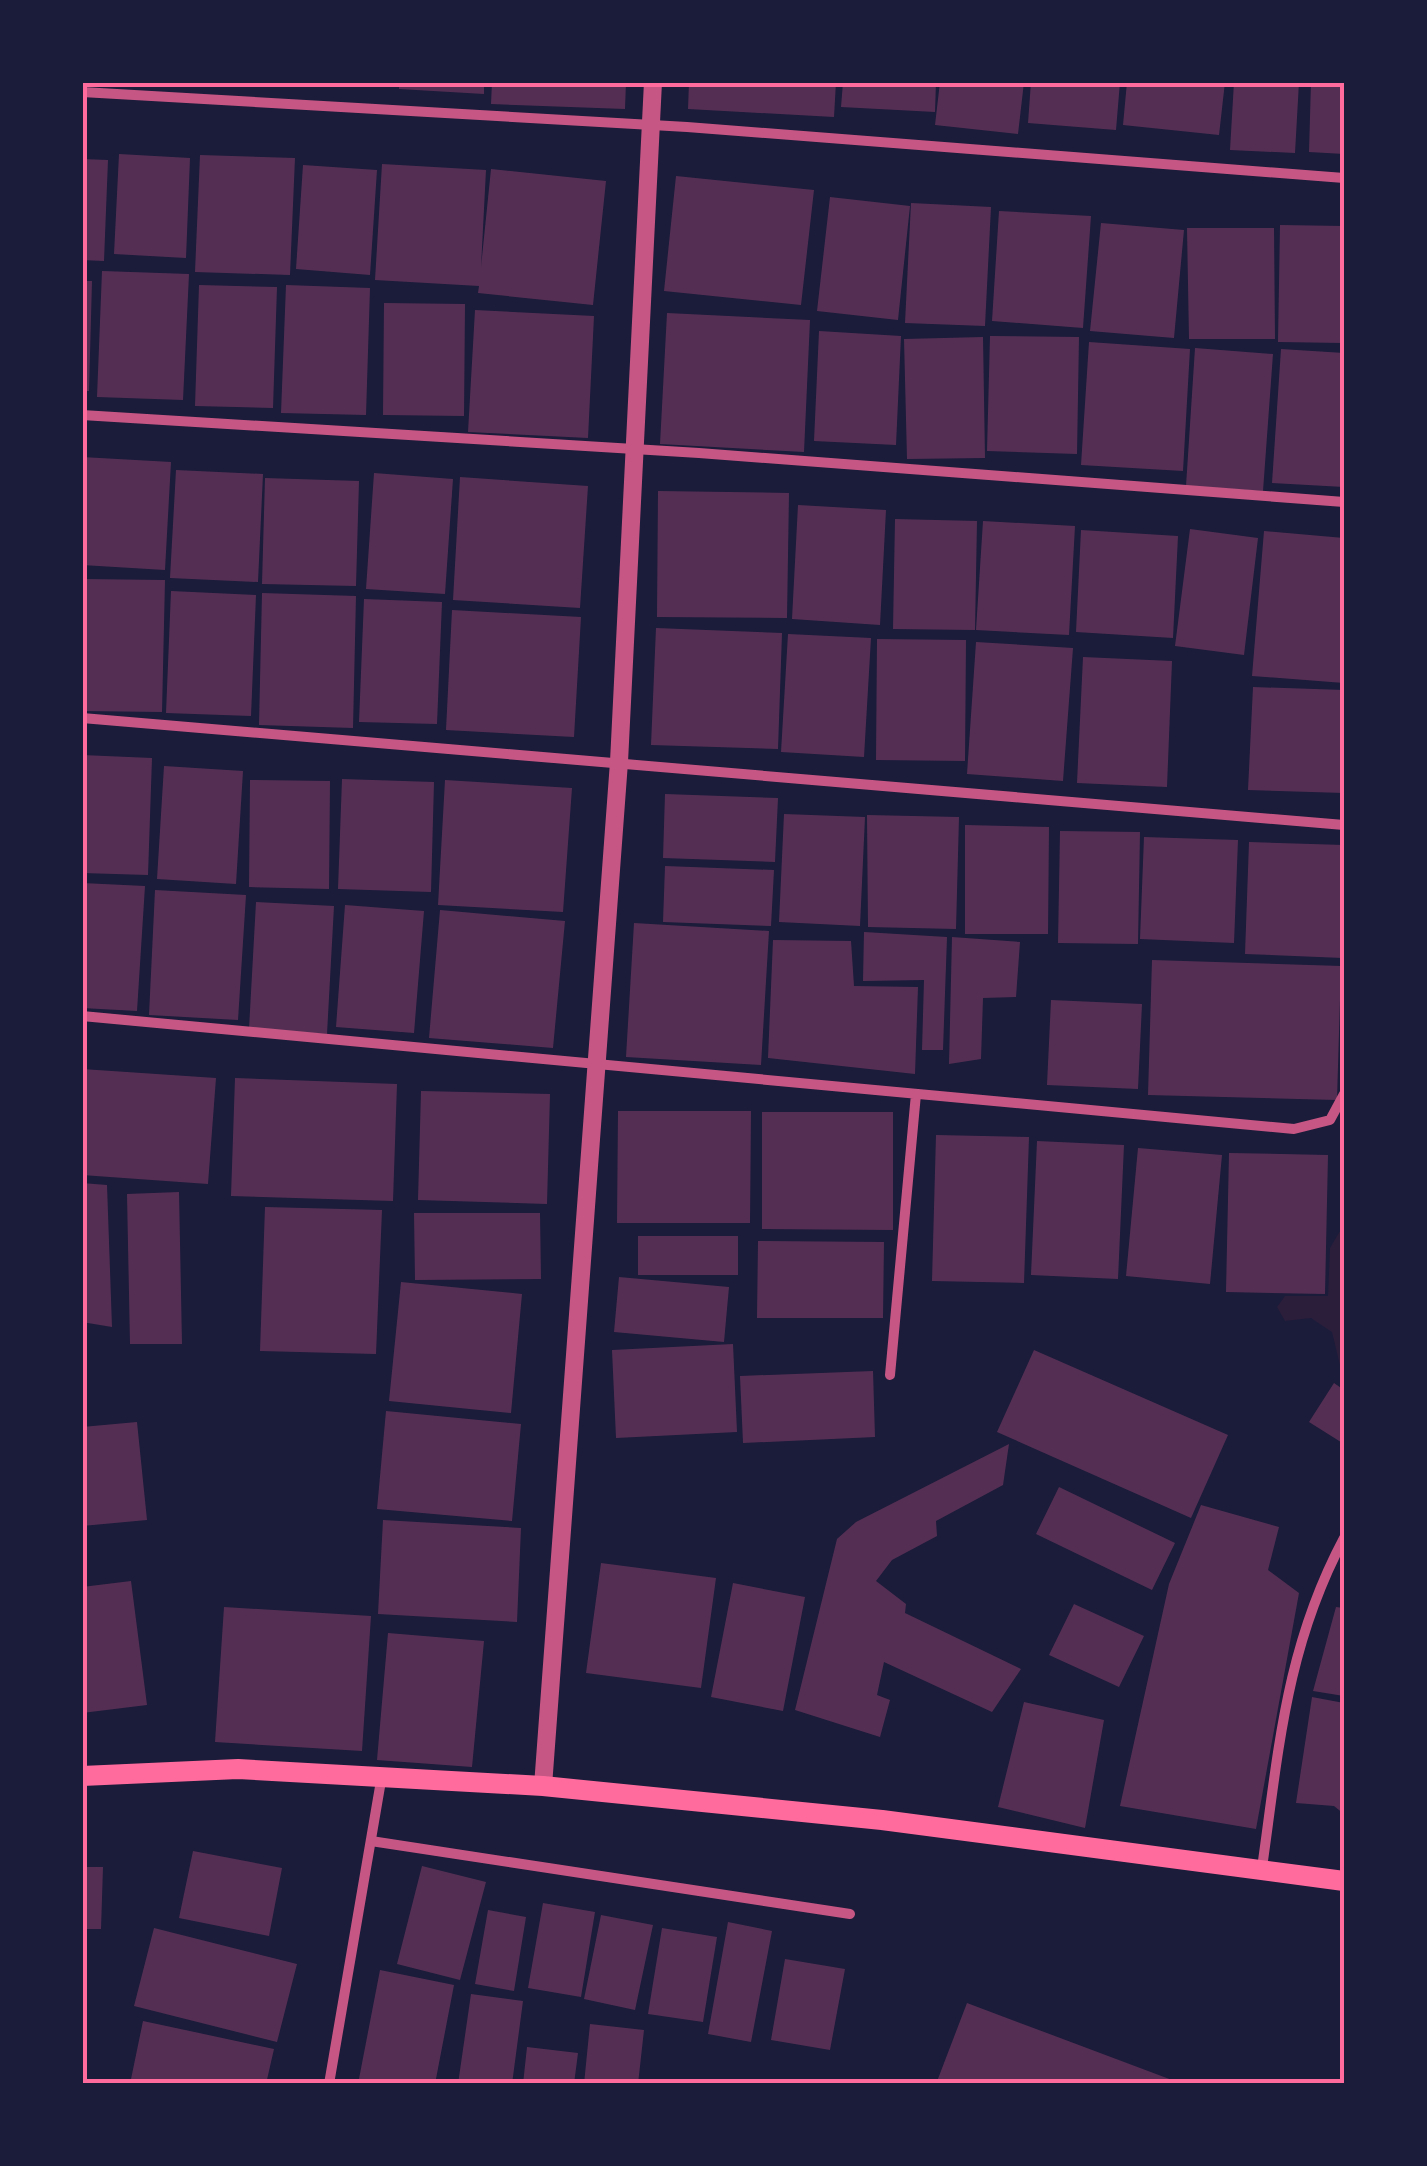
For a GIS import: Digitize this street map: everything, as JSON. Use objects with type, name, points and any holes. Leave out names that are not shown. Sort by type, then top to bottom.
[{"type":"main road","points":[[82,1776],[238,1769],[382,1774],[543,1786],[882,1820],[1344,1880]]},
{"type":"street","points":[[543,1786],[620,762],[632,452],[653,82]]},
{"type":"street","points":[[82,92],[649,125],[1344,178]]},
{"type":"street","points":[[82,415],[1344,502]]},
{"type":"street","points":[[82,718],[1344,825]]},
{"type":"street","points":[[82,1016],[1294,1129],[1330,1120],[1344,1094]]},
{"type":"street","points":[[890,1375],[916,1094]]},
{"type":"street","points":[[1262,1868],[1297,1650],[1316,1592],[1344,1538]]},
{"type":"street","points":[[329,2084],[382,1774]]},
{"type":"street","points":[[371,1841],[850,1914]]},
{"type":"shaded area","points":[[1344,1224],[1343,1378],[1332,1332],[1311,1318],[1285,1321],[1277,1307],[1285,1296],[1328,1296],[1330,1248]]},
{"type":"building","points":[[399,82],[484,82],[484,94],[399,89]]},
{"type":"building","points":[[492,82],[626,82],[625,109],[491,104]]},
{"type":"building","points":[[689,82],[836,82],[834,117],[688,109]]},
{"type":"building","points":[[843,82],[936,82],[935,112],[841,107]]},
{"type":"building","points":[[940,82],[1024,82],[1018,134],[935,125]]},
{"type":"building","points":[[1031,82],[1120,82],[1116,130],[1028,123]]},
{"type":"building","points":[[1127,82],[1225,82],[1219,135],[1123,125]]},
{"type":"building","points":[[1234,82],[1299,82],[1295,153],[1230,150]]},
{"type":"building","points":[[1311,82],[1344,82],[1344,154],[1309,152]]},
{"type":"building","points":[[119,154],[190,158],[186,258],[114,254]]},
{"type":"building","points":[[200,155],[295,158],[290,275],[195,272]]},
{"type":"building","points":[[82,159],[108,160],[104,261],[82,260]]},
{"type":"building","points":[[382,164],[486,170],[481,267],[491,169],[606,181],[593,305],[478,293],[479,286],[375,280]]},
{"type":"building","points":[[303,165],[377,170],[370,275],[296,269]]},
{"type":"building","points":[[676,176],[814,190],[801,305],[664,291]]},
{"type":"building","points":[[830,197],[910,206],[898,320],[817,311]]},
{"type":"building","points":[[911,203],[991,207],[985,326],[905,323]]},
{"type":"building","points":[[999,211],[1091,216],[1083,328],[992,321]]},
{"type":"building","points":[[1101,223],[1184,230],[1174,338],[1090,331]]},
{"type":"building","points":[[1280,225],[1344,226],[1344,343],[1278,342]]},
{"type":"building","points":[[1187,228],[1274,228],[1275,339],[1189,339]]},
{"type":"building","points":[[102,271],[189,274],[183,400],[97,397]]},
{"type":"building","points":[[82,281],[92,281],[89,391],[82,391]]},
{"type":"building","points":[[199,285],[277,287],[273,408],[195,406]]},
{"type":"building","points":[[286,285],[370,288],[366,415],[281,413]]},
{"type":"building","points":[[384,303],[465,304],[464,416],[383,415]]},
{"type":"building","points":[[475,310],[594,316],[588,438],[468,432]]},
{"type":"building","points":[[667,313],[810,320],[804,452],[660,444]]},
{"type":"building","points":[[819,331],[901,336],[896,445],[814,441]]},
{"type":"building","points":[[990,336],[1079,337],[1077,454],[987,451]]},
{"type":"building","points":[[983,337],[985,458],[907,459],[904,339]]},
{"type":"building","points":[[1089,342],[1190,349],[1183,471],[1081,465]]},
{"type":"building","points":[[1195,348],[1273,354],[1263,491],[1186,486]]},
{"type":"building","points":[[1281,349],[1344,353],[1344,487],[1272,483]]},
{"type":"building","points":[[82,457],[171,462],[165,570],[82,565]]},
{"type":"building","points":[[176,470],[263,474],[258,582],[170,578]]},
{"type":"building","points":[[374,473],[453,479],[445,594],[366,589]]},
{"type":"building","points":[[460,477],[588,486],[580,608],[453,600]]},
{"type":"building","points":[[265,478],[359,481],[356,586],[262,584]]},
{"type":"building","points":[[658,491],[789,493],[787,618],[657,617]]},
{"type":"building","points":[[798,505],[886,510],[880,625],[792,619]]},
{"type":"building","points":[[895,519],[977,521],[975,630],[893,629]]},
{"type":"building","points":[[983,521],[1075,526],[1069,635],[976,630]]},
{"type":"building","points":[[1190,529],[1258,538],[1244,655],[1175,646]]},
{"type":"building","points":[[1081,530],[1178,536],[1173,638],[1076,632]]},
{"type":"building","points":[[1264,531],[1344,538],[1344,683],[1252,676]]},
{"type":"building","points":[[82,579],[165,580],[162,712],[82,711]]},
{"type":"building","points":[[171,591],[256,595],[251,716],[166,713]]},
{"type":"building","points":[[262,593],[356,596],[353,728],[259,725]]},
{"type":"building","points":[[364,599],[442,602],[437,724],[359,722]]},
{"type":"building","points":[[452,610],[581,617],[574,737],[446,730]]},
{"type":"building","points":[[656,628],[782,633],[778,749],[651,745]]},
{"type":"building","points":[[788,634],[871,638],[864,757],[781,752]]},
{"type":"building","points":[[877,639],[966,640],[965,761],[876,760]]},
{"type":"building","points":[[976,642],[1073,648],[1063,781],[967,774]]},
{"type":"building","points":[[1083,657],[1172,661],[1167,787],[1077,783]]},
{"type":"building","points":[[1253,687],[1344,690],[1344,793],[1248,790]]},
{"type":"building","points":[[82,755],[152,758],[148,875],[82,873]]},
{"type":"building","points":[[164,766],[243,771],[236,884],[157,879]]},
{"type":"building","points":[[342,779],[434,782],[431,892],[338,889]]},
{"type":"building","points":[[250,780],[330,781],[329,889],[249,887]]},
{"type":"building","points":[[445,780],[572,788],[563,912],[438,905]]},
{"type":"building","points":[[665,794],[778,798],[775,862],[663,858]]},
{"type":"building","points":[[784,814],[865,817],[860,926],[779,922]]},
{"type":"building","points":[[867,815],[959,817],[956,929],[868,927]]},
{"type":"building","points":[[965,825],[1049,827],[1048,934],[965,934]]},
{"type":"building","points":[[1060,831],[1140,832],[1138,944],[1058,943]]},
{"type":"building","points":[[1144,837],[1238,840],[1234,943],[1140,939]]},
{"type":"building","points":[[1249,842],[1344,845],[1343,958],[1245,954]]},
{"type":"building","points":[[665,866],[774,870],[771,926],[663,922]]},
{"type":"building","points":[[82,883],[145,886],[137,1011],[82,1008]]},
{"type":"building","points":[[155,890],[246,895],[238,1020],[149,1015]]},
{"type":"building","points":[[256,902],[334,906],[327,1034],[249,1029]]},
{"type":"building","points":[[345,905],[424,911],[414,1033],[336,1027]]},
{"type":"building","points":[[440,910],[565,921],[553,1048],[429,1038]]},
{"type":"building","points":[[634,923],[769,931],[761,1065],[626,1057]]},
{"type":"building","points":[[864,932],[947,937],[943,1050],[922,1050],[924,980],[863,981]]},
{"type":"building","points":[[952,937],[1020,942],[1016,997],[983,998],[981,1059],[949,1064]]},
{"type":"building","points":[[773,940],[851,941],[854,986],[918,987],[915,1074],[768,1058]]},
{"type":"building","points":[[1152,960],[1341,966],[1337,1100],[1148,1095]]},
{"type":"building","points":[[1051,1000],[1142,1004],[1138,1089],[1047,1085]]},
{"type":"building","points":[[82,1069],[216,1078],[208,1184],[82,1175]]},
{"type":"building","points":[[235,1078],[397,1084],[393,1201],[231,1196]]},
{"type":"building","points":[[421,1091],[550,1094],[547,1204],[418,1200]]},
{"type":"building","points":[[618,1111],[751,1111],[750,1223],[617,1223]]},
{"type":"building","points":[[762,1112],[893,1112],[893,1230],[762,1229]]},
{"type":"building","points":[[936,1135],[1029,1137],[1024,1283],[932,1281]]},
{"type":"building","points":[[1037,1141],[1124,1145],[1118,1279],[1031,1275]]},
{"type":"building","points":[[1138,1148],[1222,1155],[1210,1284],[1126,1276]]},
{"type":"building","points":[[1229,1153],[1328,1155],[1325,1294],[1226,1292]]},
{"type":"building","points":[[82,1183],[107,1185],[112,1327],[82,1322]]},
{"type":"building","points":[[179,1192],[182,1344],[130,1344],[127,1194]]},
{"type":"building","points":[[265,1207],[382,1210],[376,1354],[260,1351]]},
{"type":"building","points":[[414,1213],[540,1213],[541,1279],[415,1280]]},
{"type":"building","points":[[638,1236],[738,1236],[738,1275],[638,1275]]},
{"type":"building","points":[[758,1241],[884,1242],[883,1318],[757,1318]]},
{"type":"building","points":[[619,1277],[729,1287],[724,1342],[614,1332]]},
{"type":"building","points":[[401,1282],[522,1294],[511,1413],[389,1401]]},
{"type":"building","points":[[733,1344],[737,1432],[616,1438],[612,1350]]},
{"type":"building","points":[[1034,1350],[1228,1435],[1191,1518],[997,1432]]},
{"type":"building","points":[[873,1371],[875,1437],[743,1443],[740,1376]]},
{"type":"building","points":[[1334,1383],[1344,1390],[1344,1444],[1309,1422]]},
{"type":"building","points":[[386,1411],[521,1424],[512,1521],[377,1509]]},
{"type":"building","points":[[137,1422],[147,1520],[82,1526],[82,1427]]},
{"type":"building","points":[[1009,1444],[1003,1485],[936,1521],[937,1536],[892,1560],[876,1581],[906,1604],[905,1613],[1021,1669],[992,1712],[884,1662],[877,1695],[890,1700],[880,1737],[795,1710],[837,1539],[856,1522]]},
{"type":"building","points":[[1059,1487],[1175,1543],[1152,1590],[1036,1534]]},
{"type":"building","points":[[1201,1505],[1279,1527],[1268,1570],[1299,1593],[1256,1829],[1120,1806],[1169,1584]]},
{"type":"building","points":[[383,1520],[521,1528],[517,1622],[378,1614]]},
{"type":"building","points":[[601,1563],[716,1578],[701,1688],[586,1673]]},
{"type":"building","points":[[131,1581],[147,1705],[82,1713],[82,1587]]},
{"type":"building","points":[[733,1583],[805,1597],[783,1711],[711,1697]]},
{"type":"building","points":[[1074,1604],[1144,1636],[1119,1687],[1049,1655]]},
{"type":"building","points":[[224,1607],[371,1616],[362,1751],[215,1742]]},
{"type":"building","points":[[1336,1607],[1344,1608],[1344,1696],[1313,1691]]},
{"type":"building","points":[[388,1633],[484,1641],[472,1767],[377,1760]]},
{"type":"building","points":[[1312,1697],[1344,1703],[1344,1814],[1334,1806],[1296,1803]]},
{"type":"building","points":[[1024,1702],[1104,1720],[1085,1828],[998,1807]]},
{"type":"building","points":[[193,1851],[282,1868],[269,1936],[179,1918]]},
{"type":"building","points":[[422,1866],[486,1882],[460,1980],[397,1964]]},
{"type":"building","points":[[82,1867],[103,1867],[101,1929],[82,1929]]},
{"type":"building","points":[[543,1903],[595,1912],[581,1997],[528,1988]]},
{"type":"building","points":[[488,1910],[526,1917],[514,1991],[475,1984]]},
{"type":"building","points":[[601,1915],[653,1925],[635,2010],[584,1999]]},
{"type":"building","points":[[728,1922],[772,1931],[751,2042],[708,2034]]},
{"type":"building","points":[[154,1928],[297,1964],[277,2042],[134,2006]]},
{"type":"building","points":[[662,1928],[717,1937],[703,2022],[648,2014]]},
{"type":"building","points":[[785,1959],[845,1969],[830,2050],[771,2040]]},
{"type":"building","points":[[380,1970],[454,1985],[435,2084],[358,2084]]},
{"type":"building","points":[[471,1994],[523,2001],[512,2084],[458,2084]]},
{"type":"building","points":[[967,2003],[1180,2083],[1180,2084],[936,2084]]},
{"type":"building","points":[[143,2021],[274,2049],[266,2084],[130,2084]]},
{"type":"building","points":[[590,2024],[644,2030],[638,2084],[584,2084]]},
{"type":"building","points":[[527,2047],[578,2053],[574,2084],[523,2084]]}]
